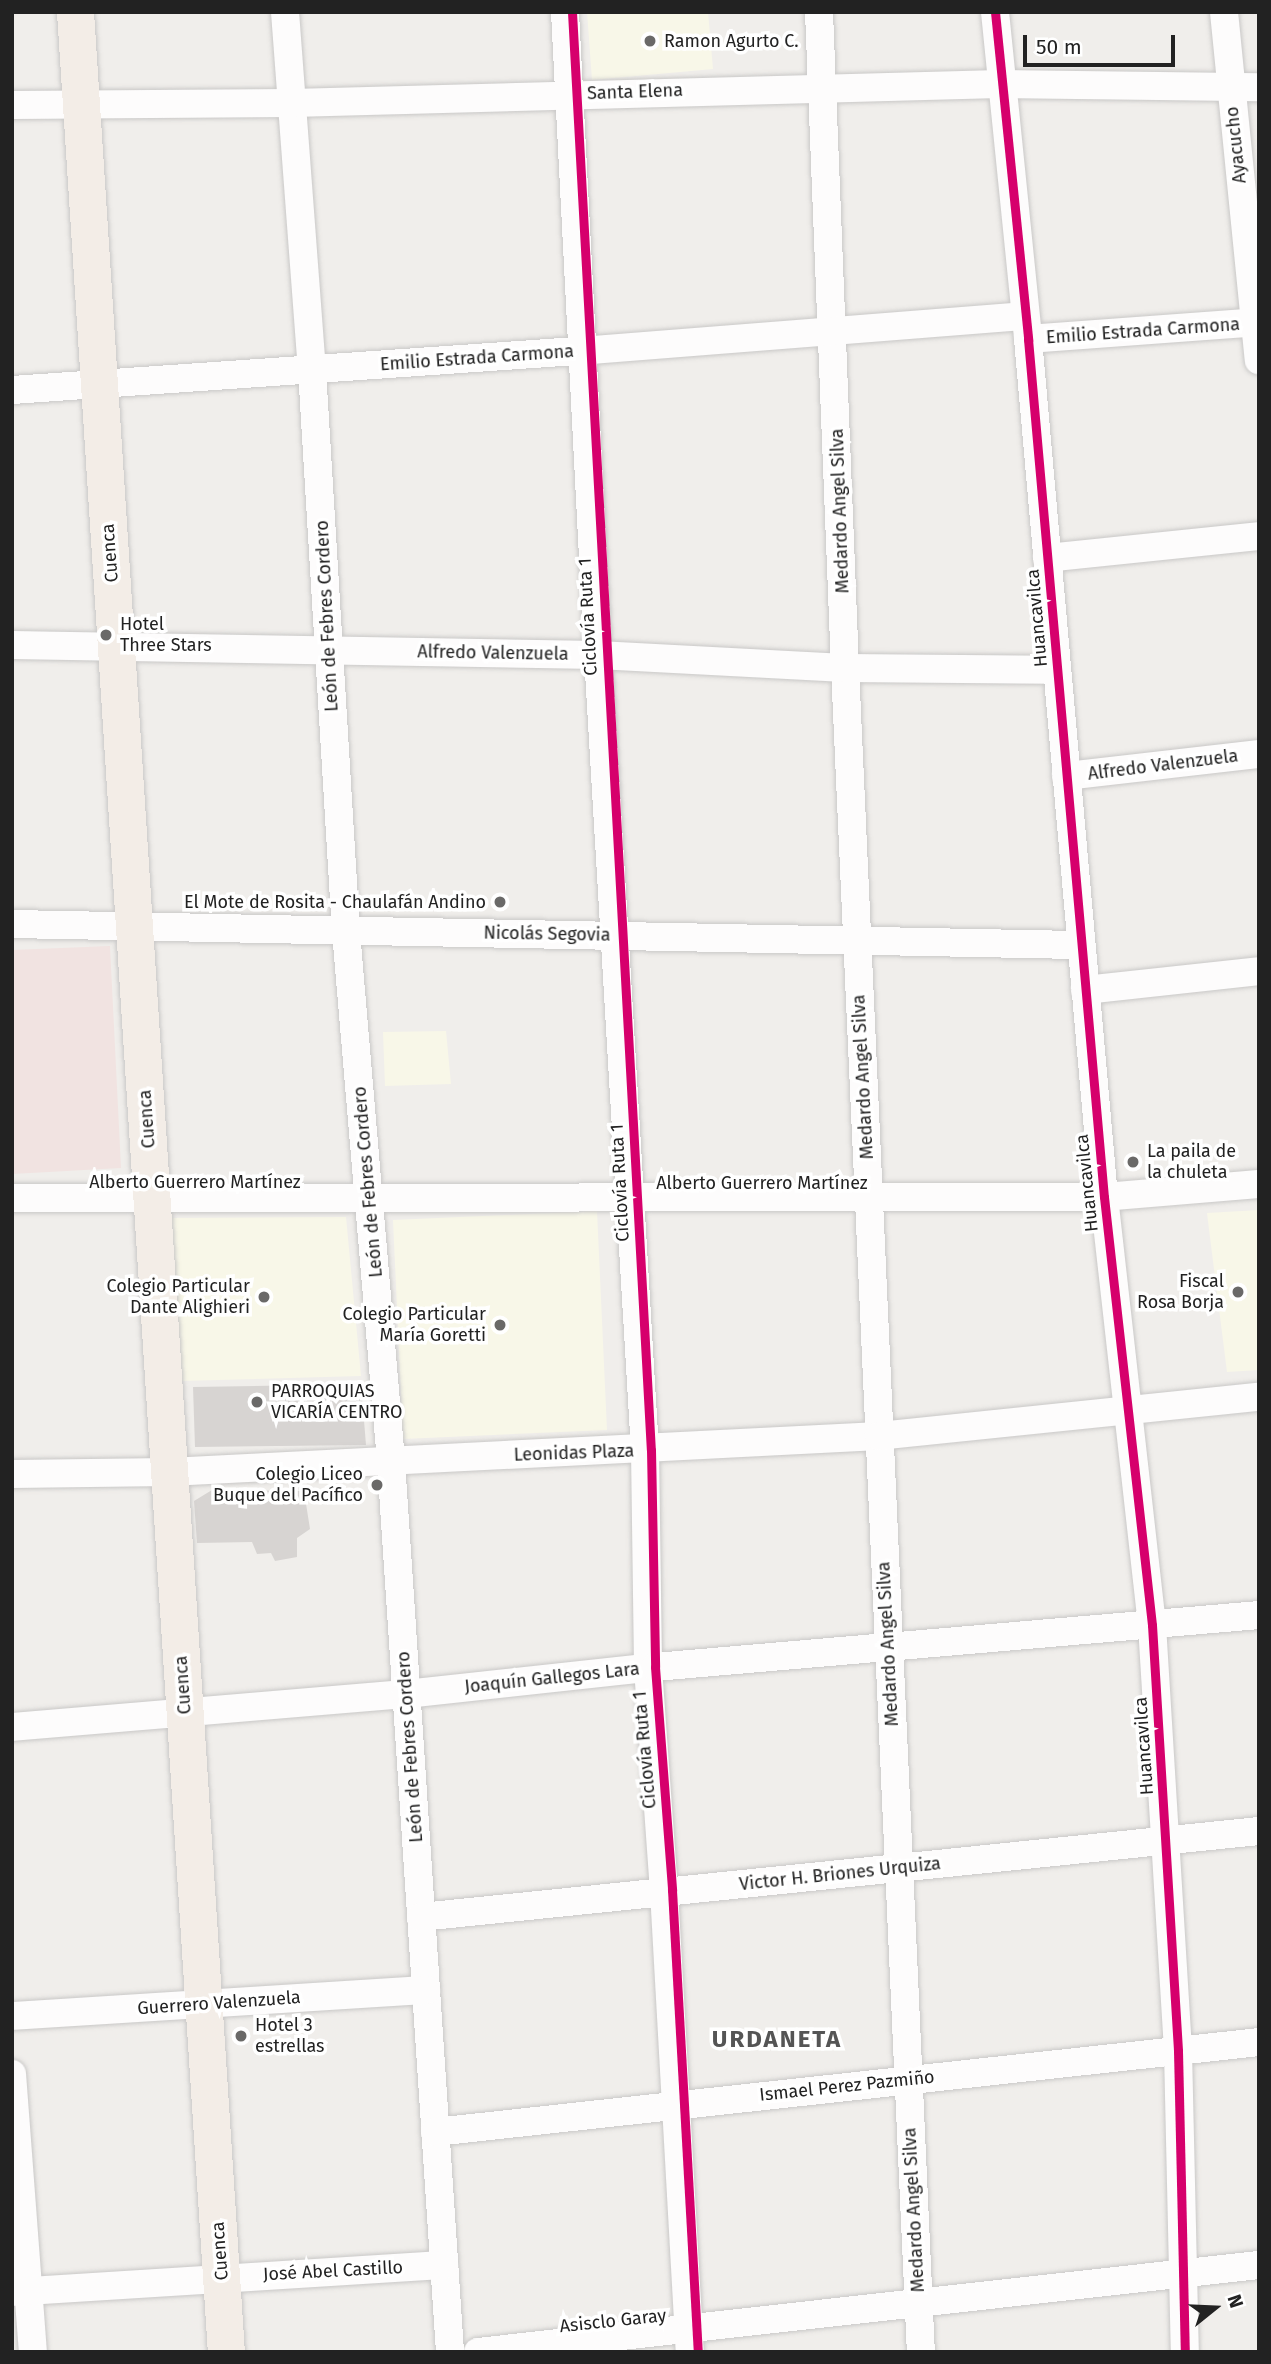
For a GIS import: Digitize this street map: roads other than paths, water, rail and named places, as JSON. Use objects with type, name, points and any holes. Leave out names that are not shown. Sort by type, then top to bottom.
[{"type":"main road","name":"Cuenca","points":[[75,12],[226,2352]]},
{"type":"street","name":"León de Febres Cordero","points":[[285,12],[312,370],[346,932],[391,1461],[450,2352]]},
{"type":"street","points":[[565,12],[628,1198],[645,1450],[648,1668],[664,1891],[689,2340]]},
{"type":"street","name":"Medardo Angel Silva","points":[[819,12],[834,330],[845,668],[921,2352]]},
{"type":"street","name":"Huancavilca","points":[[995,12],[1104,1197],[1152,1625],[1178,2051],[1185,2352]]},
{"type":"street","name":"Ayacucho","points":[[1224,12],[1259,360]]},
{"type":"street","name":"Santa Elena","points":[[12,105],[292,103],[823,86],[1000,84],[1259,87]]},
{"type":"street","name":"Emilio Estrada Carmona","points":[[12,390],[834,330],[1257,322]]},
{"type":"street","points":[[1047,558],[1259,536]]},
{"type":"street","name":"Alfredo Valenzuela","points":[[12,645],[598,655],[845,668],[1057,670]]},
{"type":"street","name":"Alfredo Valenzuela","points":[[1066,776],[1259,754]]},
{"type":"street","name":"Nicolás Segovia","points":[[12,924],[1082,945]]},
{"type":"street","points":[[1085,990],[1259,971]]},
{"type":"street","name":"Alberto Guerrero Martínez","points":[[12,1198],[1104,1197],[1259,1184]]},
{"type":"street","name":"Leonidas Plaza","points":[[12,1474],[169,1472],[645,1450],[879,1436],[1259,1397]]},
{"type":"street","name":"Joaquín Gallegos Lara","points":[[12,1727],[185,1714],[648,1668],[1259,1615]]},
{"type":"street","name":"Victor H. Briones Urquiza","points":[[421,1917],[1259,1831]]},
{"type":"street","name":"Guerrero Valenzuela","points":[[12,2016],[426,1990]]},
{"type":"street","name":"Ismael Perez Pazmiño","points":[[435,2132],[1259,2042]]},
{"type":"street","points":[[12,2074],[20,2291],[33,2352]]},
{"type":"street","name":"José Abel Castillo","points":[[20,2291],[444,2265]]},
{"type":"street","name":"Asisclo Garay","points":[[478,2352],[689,2340],[919,2304],[1259,2266]]},
{"type":"place","name":"Ramon Agurto C.","points":[[650,41]]},
{"type":"place","name":"Hotel Three Stars","points":[[106,635]]},
{"type":"place","name":"El Mote de Rosita - Chaulafán Andino","points":[[500,902]]},
{"type":"place","name":"La paila de la chuleta","points":[[1133,1162]]},
{"type":"place","name":"Fiscal Rosa Borja","points":[[1238,1292]]},
{"type":"place","name":"Colegio Particular Dante Alighieri","points":[[264,1297]]},
{"type":"place","name":"Colegio Particular María Goretti","points":[[500,1325]]},
{"type":"place","name":"PARROQUIAS VICARÍA CENTRO","points":[[257,1402]]},
{"type":"place","name":"Colegio Liceo Buque del Pacífico","points":[[377,1485]]},
{"type":"place","name":"Hotel 3 estrellas","points":[[241,2036]]},
{"type":"district","name":"URDANETA","points":[[777,2040]]}]
